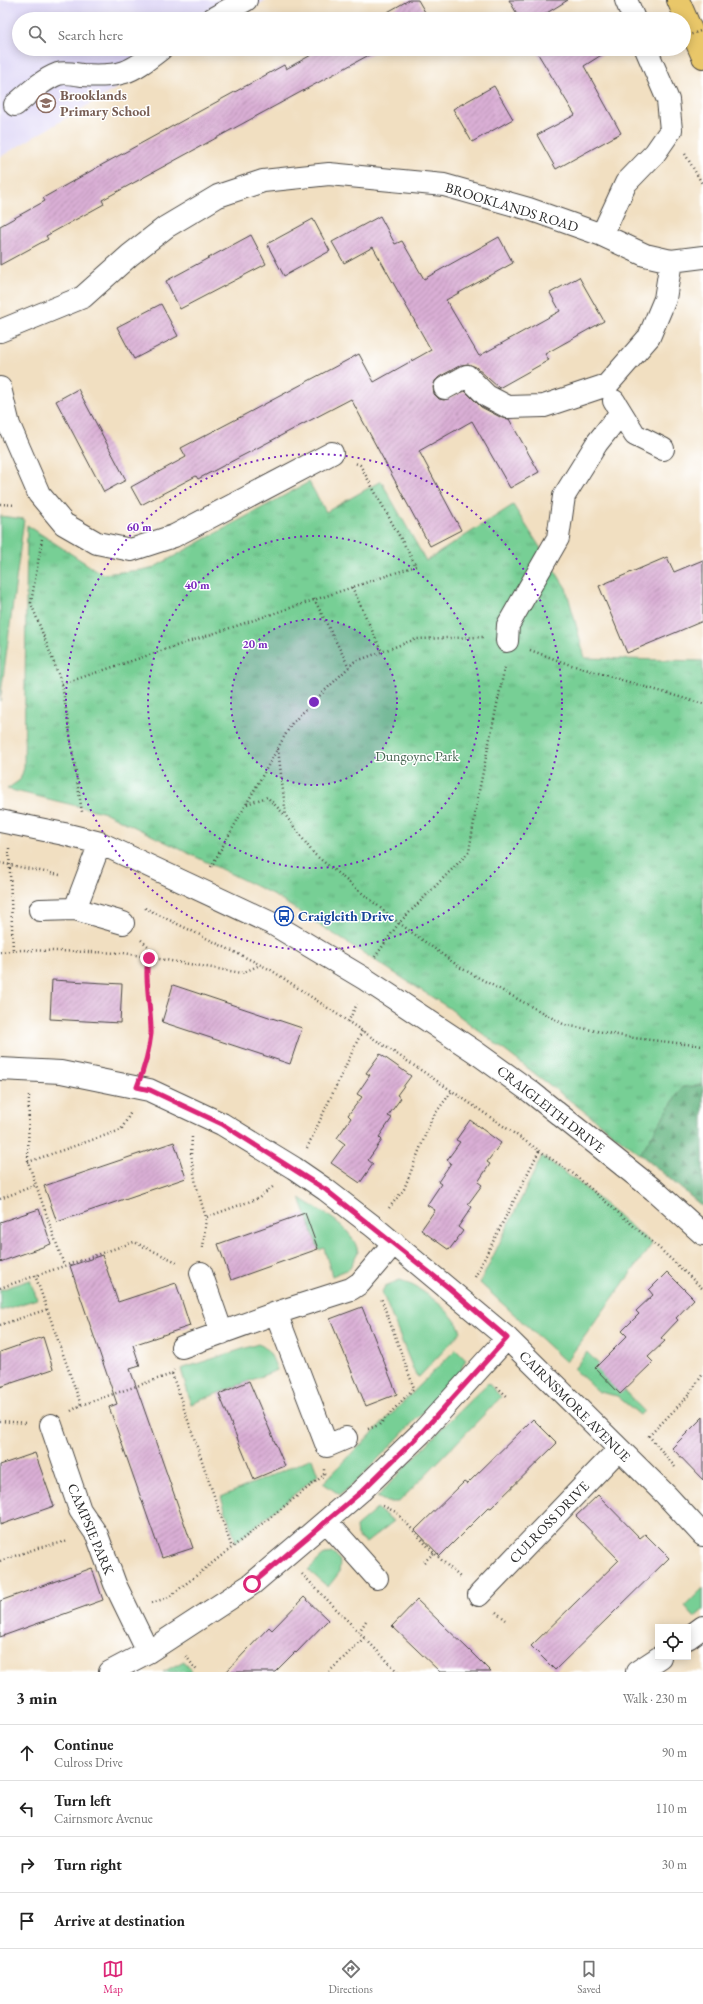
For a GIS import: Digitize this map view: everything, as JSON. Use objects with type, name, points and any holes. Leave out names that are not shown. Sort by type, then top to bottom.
[{"type":"highway","points":[[678,0],[683,12]]},
{"type":"highway","points":[[691,30],[703,57]]},
{"type":"street","points":[[225,12],[246,0]]},
{"type":"street","points":[[626,0],[631,12]]},
{"type":"street","points":[[15,105],[46,80],[59,73],[108,76],[124,74],[152,56]]},
{"type":"street","points":[[602,236],[626,183],[655,153],[671,130],[668,100],[649,56]]},
{"type":"street","name":"BROOKLANDS ROAD","points":[[0,331],[83,297],[130,255],[166,227],[218,196],[264,181],[329,174],[444,185],[529,209],[602,236],[645,255],[671,261],[703,256]]},
{"type":"street","points":[[445,388],[467,376],[487,396],[508,407],[544,406],[607,385],[649,337],[665,299],[671,261]]},
{"type":"street","points":[[607,385],[620,414],[635,435],[663,449]]},
{"type":"street","points":[[0,388],[9,425],[39,494],[48,506],[64,524],[97,543],[132,550],[174,536],[332,453]]},
{"type":"street","points":[[507,641],[508,625],[558,538],[564,496],[597,443],[620,414]]},
{"type":"street","name":"CRAIGLEITH DRIVE","points":[[0,820],[100,843],[273,924],[365,979],[474,1051],[531,1092],[654,1190],[703,1234]]},
{"type":"street","points":[[75,909],[100,843]]},
{"type":"street","points":[[40,910],[75,909],[123,923]]},
{"type":"street","name":"CAIRNSMORE AVENUE","points":[[0,1069],[61,1072],[141,1088],[222,1124],[294,1168],[326,1190],[394,1243],[507,1338],[666,1495],[703,1534]]},
{"type":"street","points":[[182,1348],[276,1313],[352,1289],[360,1283],[394,1243]]},
{"type":"street","points":[[201,1273],[222,1333]]},
{"type":"street","points":[[276,1313],[336,1442]]},
{"type":"street","points":[[110,1672],[148,1652],[252,1584],[361,1492],[421,1433],[507,1338]]},
{"type":"street","name":"CAMPSIE PARK","points":[[51,1425],[80,1510],[97,1535],[115,1584],[148,1652]]},
{"type":"street","name":"CULROSS DRIVE","points":[[479,1595],[619,1449]]},
{"type":"street","points":[[326,1521],[377,1578]]},
{"type":"street","points":[[691,1636],[703,1627]]},
{"type":"street","points":[[638,1672],[656,1660]]},
{"type":"path","points":[[691,34],[703,30]]},
{"type":"path","points":[[671,130],[703,185]]},
{"type":"path","points":[[62,684],[416,566],[360,465],[332,453]]},
{"type":"path","points":[[0,504],[48,506],[31,603],[62,684],[82,814]]},
{"type":"path","points":[[352,587],[382,652]]},
{"type":"path","points":[[314,599],[349,667]]},
{"type":"path","points":[[210,869],[292,723],[354,662],[416,639],[480,636],[507,641],[568,664],[703,704]]},
{"type":"path","points":[[365,979],[371,963],[399,923],[470,852],[479,791],[505,665],[507,641]]},
{"type":"path","points":[[278,749],[286,816]]},
{"type":"path","points":[[246,805],[267,797],[286,816],[314,854],[399,923],[461,968],[565,1025],[634,1038],[703,1046]]},
{"type":"path","points":[[0,862],[56,873],[84,883]]},
{"type":"path","points":[[9,864],[13,951]]},
{"type":"path","points":[[141,906],[260,964],[452,1091],[575,1176],[703,1288]]},
{"type":"path","points":[[28,1162],[121,1130],[141,1088],[147,1063],[151,1033],[146,965],[149,958],[149,947],[123,923]]},
{"type":"path","points":[[0,952],[124,953],[242,973],[260,964]]},
{"type":"path","points":[[316,1130],[362,1031]]},
{"type":"path","points":[[29,1070],[28,1162],[64,1265]]},
{"type":"path","points":[[404,1189],[432,1118],[452,1091]]},
{"type":"path","points":[[0,1288],[134,1242],[201,1273],[206,1218],[196,1185],[191,1154],[193,1111]]},
{"type":"path","points":[[482,1263],[539,1151]]},
{"type":"path","points":[[206,1218],[259,1198],[294,1168]]},
{"type":"path","points":[[0,1199],[36,1185]]},
{"type":"path","points":[[35,1275],[81,1404]]},
{"type":"path","points":[[128,1611],[169,1597],[232,1548],[324,1475],[336,1442],[379,1425],[414,1388],[380,1293],[360,1283]]},
{"type":"path","points":[[0,1325],[48,1309]]},
{"type":"path","points":[[182,1348],[172,1374],[232,1548]]},
{"type":"path","points":[[0,1422],[51,1425],[81,1404],[172,1374]]},
{"type":"path","points":[[676,1470],[675,1465],[649,1436],[688,1397],[703,1374]]},
{"type":"path","points":[[493,1383],[508,1397]]},
{"type":"path","points":[[382,1505],[396,1512],[434,1553],[506,1620]]},
{"type":"path","points":[[0,1561],[38,1548],[97,1535]]},
{"type":"path","points":[[424,1562],[434,1553]]},
{"type":"path","points":[[297,1569],[398,1672]]},
{"type":"path","points":[[359,1632],[366,1621]]},
{"type":"path","points":[[329,1672],[364,1638]]},
{"type":"path","points":[[182,1651],[198,1672]]},
{"type":"shaded area","name":"Brooklands Primary School","points":[[0,0],[266,0],[246,12],[12,12],[12,56],[171,56],[0,157]]},
{"type":"green space","name":"Dungoyne Park","points":[[381,481],[426,561],[513,505],[566,588],[585,658],[703,661],[703,1085],[682,1087],[640,1154],[449,1008],[270,893],[106,813],[7,789],[20,780],[24,768],[27,525],[102,574],[151,569],[309,482],[326,512]]},
{"type":"green space","points":[[0,516],[24,519],[0,701]]},
{"type":"green space","points":[[703,1085],[703,1207],[640,1154],[682,1087]]},
{"type":"green space","points":[[542,1156],[579,1183],[652,1244],[566,1362],[480,1283]]},
{"type":"green space","points":[[300,1198],[335,1220],[350,1234],[358,1252],[349,1269],[332,1276],[324,1248],[319,1250]]},
{"type":"green space","points":[[30,1280],[37,1299],[0,1311],[0,1290]]},
{"type":"green space","points":[[400,1280],[408,1283],[435,1301],[452,1317],[461,1332],[419,1377],[416,1376],[382,1292],[385,1286]]},
{"type":"green space","points":[[258,1344],[268,1351],[277,1370],[191,1404],[181,1369]]},
{"type":"green space","points":[[456,1349],[466,1359],[459,1374],[358,1480],[340,1495],[323,1483]]},
{"type":"green space","points":[[587,1352],[644,1411],[640,1415],[617,1396],[599,1392],[574,1369]]},
{"type":"green space","points":[[488,1383],[501,1397],[399,1502],[387,1502],[377,1497],[451,1419]]},
{"type":"green space","points":[[312,1458],[318,1475],[236,1542],[221,1497]]},
{"type":"green space","points":[[377,1509],[394,1521],[366,1543],[357,1536],[356,1527]]},
{"type":"green space","points":[[333,1553],[340,1561],[339,1573],[328,1587],[308,1570],[325,1554]]},
{"type":"green space","points":[[703,1588],[703,1610],[695,1617],[685,1606]]},
{"type":"green space","points":[[184,1661],[192,1672],[163,1672]]},
{"type":"building","points":[[409,0],[418,0],[425,12],[388,12]]},
{"type":"building","points":[[509,0],[568,0],[548,12],[516,12]]},
{"type":"building","points":[[309,56],[367,56],[102,200],[104,204],[46,236],[48,239],[0,265],[0,226],[45,201],[43,198],[98,167],[284,65],[286,69]]},
{"type":"building","points":[[539,56],[600,56],[584,66],[621,133],[556,169],[537,135],[575,115]]},
{"type":"building","points":[[494,86],[513,119],[472,142],[453,109]]},
{"type":"building","points":[[380,216],[395,244],[402,241],[424,279],[499,237],[513,263],[446,300],[479,356],[560,311],[550,293],[579,277],[604,321],[545,354],[549,360],[499,388],[476,367],[468,364],[461,365],[439,377],[435,381],[433,387],[434,394],[439,399],[444,400],[465,391],[481,407],[502,418],[509,419],[539,472],[510,488],[472,421],[419,451],[461,530],[430,546],[351,399],[198,479],[196,476],[141,505],[131,487],[186,457],[181,448],[359,354],[374,382],[431,350],[373,247],[344,263],[332,242]]},
{"type":"building","points":[[313,219],[330,251],[284,276],[267,244]]},
{"type":"building","points":[[251,235],[266,264],[180,309],[166,281]]},
{"type":"building","points":[[161,304],[178,336],[134,359],[117,327]]},
{"type":"building","points":[[78,389],[126,480],[104,492],[56,401]]},
{"type":"building","points":[[667,557],[674,572],[703,560],[703,621],[627,653],[599,586]]},
{"type":"building","points":[[52,980],[122,984],[120,1023],[50,1019]]},
{"type":"building","points":[[173,985],[302,1028],[290,1064],[162,1022]]},
{"type":"building","points":[[380,1054],[411,1076],[397,1095],[401,1098],[388,1116],[392,1118],[379,1137],[382,1140],[368,1160],[373,1164],[360,1183],[331,1163],[345,1144],[337,1138],[351,1118],[348,1115],[362,1097],[357,1094],[370,1075],[366,1073]]},
{"type":"building","points":[[470,1120],[501,1143],[487,1162],[490,1164],[478,1182],[482,1185],[468,1204],[472,1207],[458,1227],[463,1231],[449,1250],[421,1230],[435,1210],[427,1205],[441,1184],[438,1182],[451,1163],[447,1160],[460,1142],[456,1140]]},
{"type":"building","points":[[174,1142],[186,1178],[57,1222],[44,1186]]},
{"type":"building","points":[[39,1209],[51,1244],[0,1262],[0,1222]]},
{"type":"building","points":[[305,1213],[318,1249],[231,1280],[218,1244]]},
{"type":"building","points":[[102,1255],[118,1302],[176,1283],[190,1326],[133,1345],[140,1366],[130,1369],[193,1548],[162,1558],[109,1407],[117,1404],[70,1266]]},
{"type":"building","points":[[667,1272],[694,1299],[676,1318],[678,1320],[661,1338],[665,1341],[648,1357],[653,1362],[620,1394],[595,1368],[627,1336],[622,1331],[639,1314],[636,1311],[653,1295],[649,1290]]},
{"type":"building","points":[[362,1307],[397,1394],[366,1406],[330,1319]]},
{"type":"building","points":[[43,1337],[53,1369],[0,1387],[0,1352]]},
{"type":"building","points":[[249,1381],[285,1466],[254,1479],[219,1394]]},
{"type":"building","points":[[703,1417],[703,1480],[672,1448]]},
{"type":"building","points":[[533,1419],[557,1443],[491,1508],[489,1507],[440,1556],[415,1530],[464,1482],[467,1484]]},
{"type":"building","points":[[35,1453],[54,1506],[0,1525],[0,1465]]},
{"type":"building","points":[[598,1495],[640,1538],[645,1534],[669,1558],[555,1670],[531,1646],[619,1560],[576,1516]]},
{"type":"building","points":[[92,1568],[103,1600],[0,1637],[0,1601]]},
{"type":"building","points":[[304,1597],[328,1620],[296,1653],[295,1652],[275,1672],[226,1672],[269,1627],[272,1630]]},
{"type":"building","points":[[417,1600],[491,1672],[440,1672],[392,1626]]},
{"type":"place","name":"Brooklands Primary School","points":[[46,103]]},
{"type":"place","name":"Craigleith Drive","points":[[284,916]]},
{"type":"route","points":[[149,958],[146,965],[151,1033],[147,1063],[137,1087],[150,1090],[222,1124],[294,1168],[326,1190],[374,1227],[449,1288],[507,1338],[421,1433],[361,1492],[252,1584]]}]
